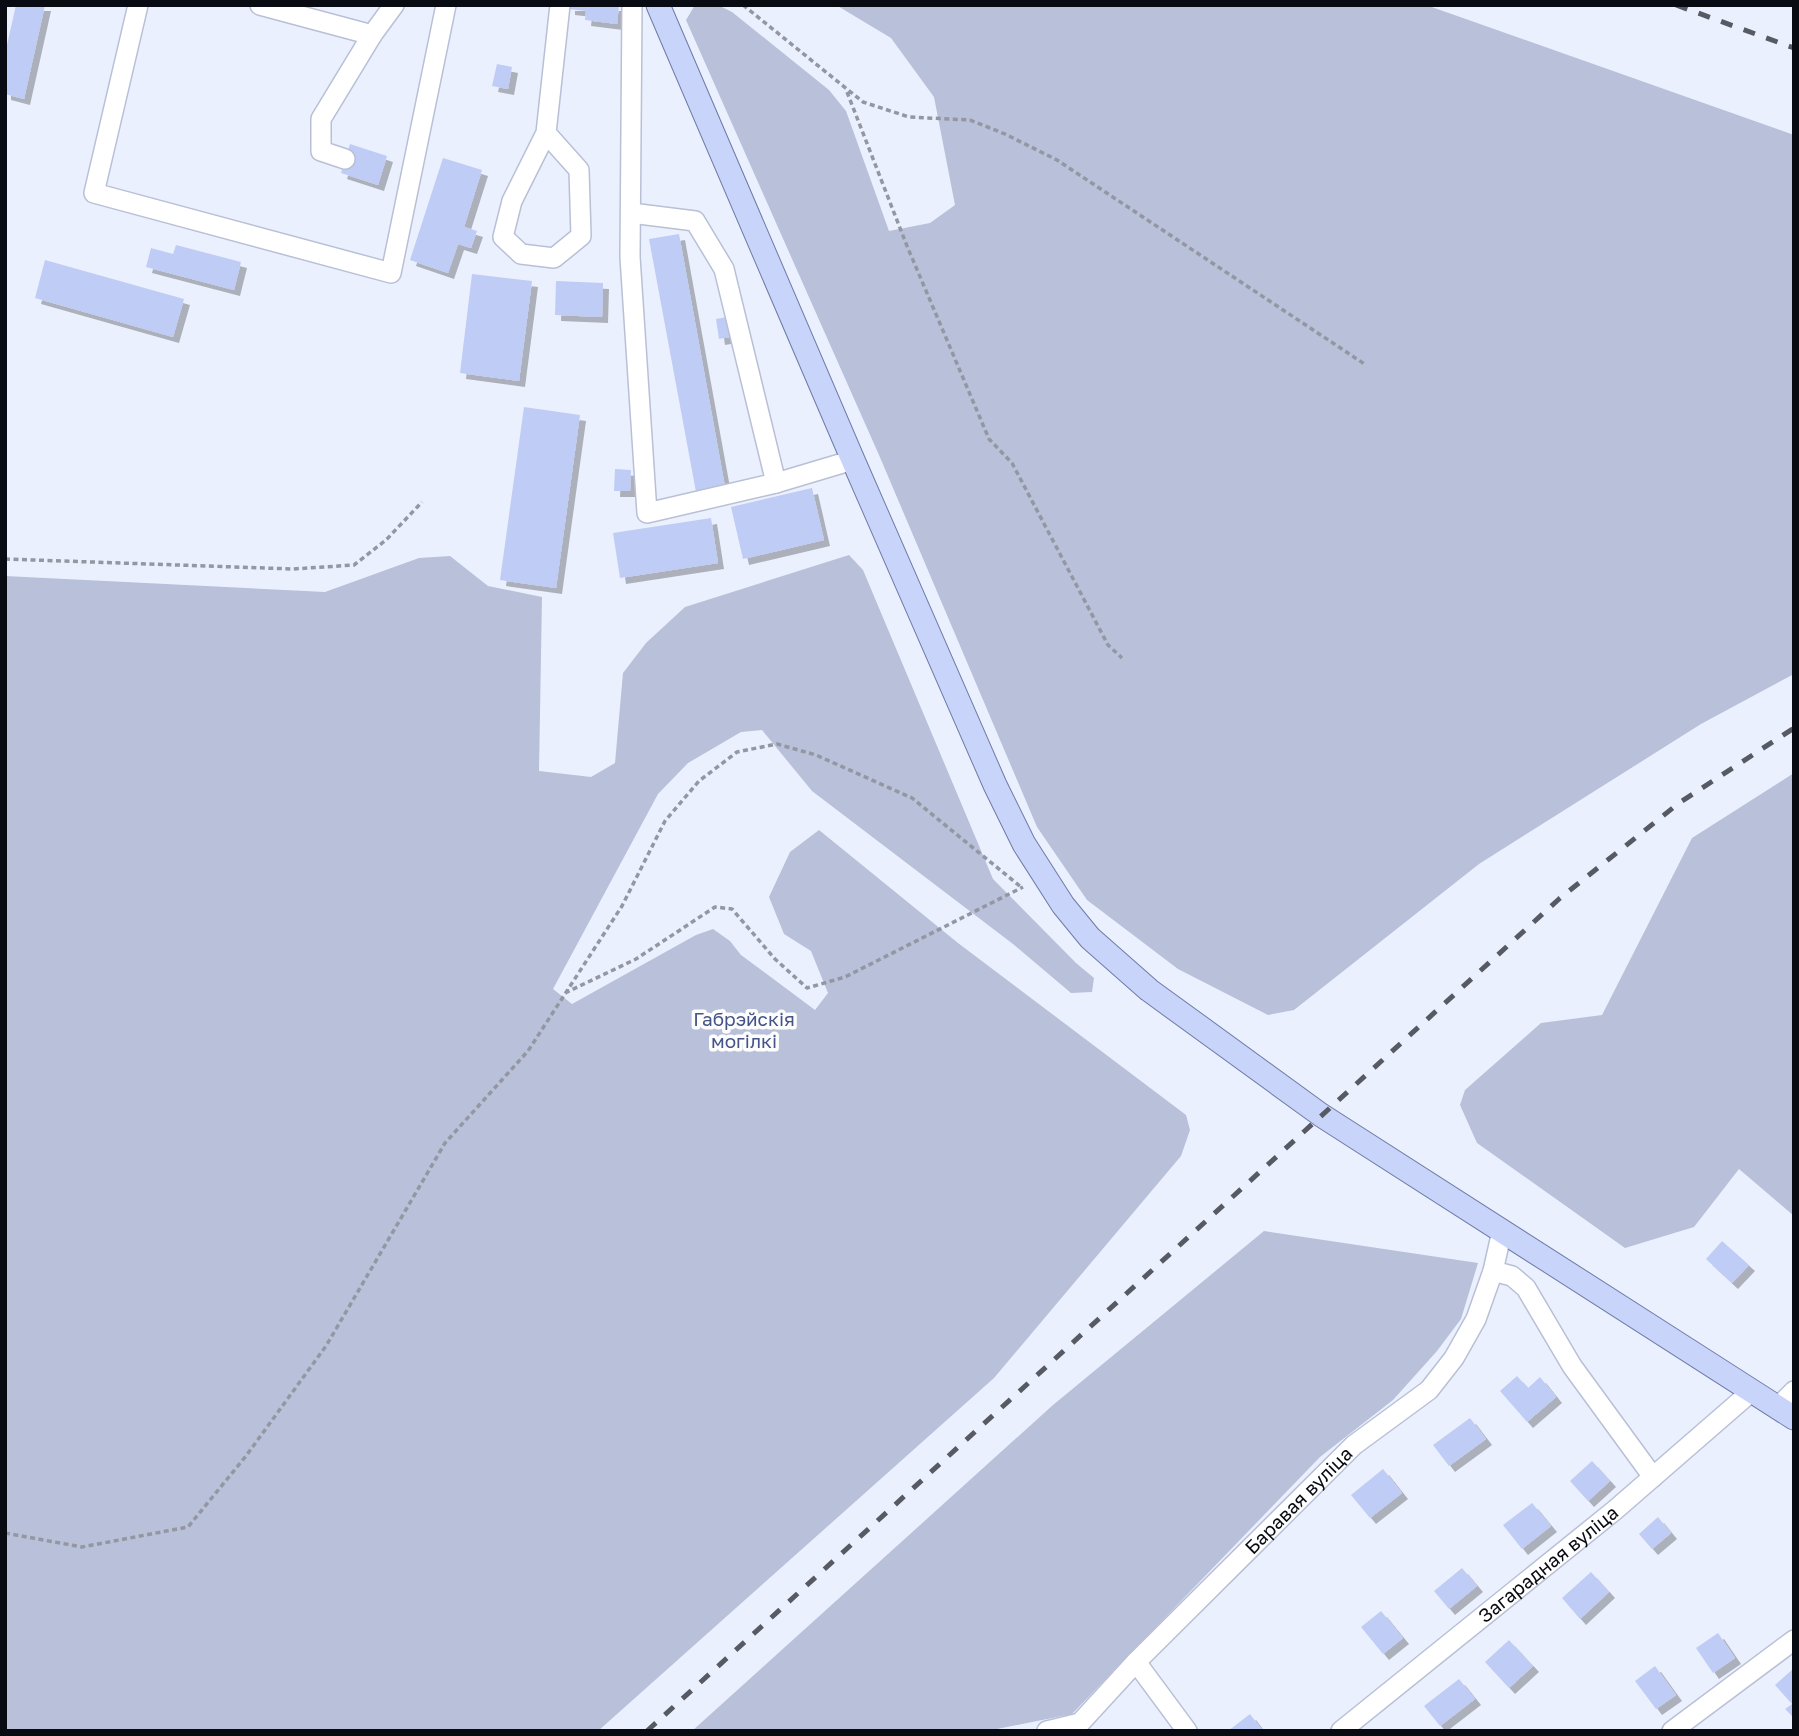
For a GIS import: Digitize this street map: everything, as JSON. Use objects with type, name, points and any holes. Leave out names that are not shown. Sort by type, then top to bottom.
[{"type":"main road","points":[[658,5],[995,785],[1044,878],[1090,938],[1149,990],[1321,1115],[1786,1413]]},
{"type":"street","points":[[138,5],[94,193],[391,273],[446,5]]},
{"type":"street","points":[[260,5],[372,35]]},
{"type":"street","points":[[345,159],[321,151],[321,119],[372,35],[394,5]]},
{"type":"street","points":[[546,133],[579,170],[581,236],[554,258],[521,254],[503,237],[512,201],[546,133],[560,5]]},
{"type":"street","points":[[632,5],[630,257],[647,513],[776,483],[853,460]]},
{"type":"street","points":[[631,213],[695,220],[724,270],[776,483]]},
{"type":"street","name":"Баравая вуліца","points":[[1047,1731],[1080,1723],[1136,1662],[1354,1445],[1429,1390],[1454,1358],[1476,1319],[1493,1271],[1502,1231]]},
{"type":"street","points":[[1493,1271],[1512,1276],[1526,1288],[1572,1366],[1653,1477]]},
{"type":"street","name":"Загарадная вуліца","points":[[1341,1731],[1653,1477],[1752,1391]]},
{"type":"street","points":[[1786,1413],[1794,1391]]},
{"type":"street","points":[[1672,1731],[1794,1640]]},
{"type":"street","points":[[1136,1662],[1186,1731]]},
{"type":"path","points":[[743,5],[863,102],[909,117],[970,120],[1056,160],[1366,365]]},
{"type":"path","points":[[847,90],[907,246],[989,439],[1012,463],[1108,645],[1122,658]]},
{"type":"path","points":[[5,559],[293,569],[354,565],[386,540],[422,502]]},
{"type":"path","points":[[5,1533],[82,1547],[188,1527],[246,1455],[326,1346],[445,1143],[528,1051],[622,906],[665,821],[699,781],[737,752],[777,744],[816,755],[912,798],[1021,887]]},
{"type":"path","points":[[565,993],[636,959],[715,907],[732,909],[775,959],[807,988],[845,976],[1044,878]]},
{"type":"green space","points":[[695,5],[718,5],[732,12],[829,90],[846,111],[889,231],[930,223],[955,205],[934,97],[891,38],[836,5],[1426,5],[1794,135],[1794,674],[1701,724],[1479,864],[1294,1010],[1268,1015],[1178,969],[1087,900],[1037,827],[879,455],[686,20]]},
{"type":"green space","name":"Габрэйскія могілкі","points":[[849,555],[863,570],[993,879],[1094,978],[1092,992],[1071,993],[1013,944],[812,791],[762,730],[741,732],[688,763],[658,794],[553,989],[572,1004],[696,935],[713,929],[730,941],[741,955],[815,1010],[828,993],[811,951],[784,934],[769,897],[790,852],[819,830],[958,943],[1186,1115],[1190,1130],[1181,1156],[994,1378],[598,1731],[5,1731],[5,576],[325,592],[419,558],[450,556],[488,586],[542,597],[539,771],[591,777],[615,763],[623,673],[646,643],[685,607]]},
{"type":"green space","points":[[1794,773],[1794,1216],[1739,1169],[1694,1227],[1625,1248],[1477,1143],[1460,1105],[1465,1090],[1541,1023],[1602,1015],[1692,838]]},
{"type":"green space","points":[[1264,1231],[1478,1263],[1461,1319],[1437,1351],[1393,1400],[1320,1457],[1072,1714],[987,1731],[692,1731],[1053,1405]]},
{"type":"building","points":[[16,5],[45,5],[24,99],[5,94],[5,54]]},
{"type":"building","points":[[569,5],[619,5],[617,24],[585,20],[586,11],[569,9]]},
{"type":"building","points":[[497,64],[512,67],[508,89],[492,86]]},
{"type":"building","points":[[350,144],[387,156],[378,185],[341,173]]},
{"type":"building","points":[[443,158],[482,170],[464,227],[477,231],[471,248],[458,244],[448,273],[410,260]]},
{"type":"building","points":[[679,234],[725,487],[696,492],[649,239]]},
{"type":"building","points":[[176,245],[241,262],[234,290],[146,267],[151,248],[173,254]]},
{"type":"building","points":[[45,260],[184,299],[173,337],[35,298]]},
{"type":"building","points":[[472,274],[532,281],[519,381],[460,373]]},
{"type":"building","points":[[556,281],[603,283],[602,317],[555,315]]},
{"type":"building","points":[[732,316],[736,336],[719,339],[716,319]]},
{"type":"building","points":[[524,407],[580,415],[556,588],[500,580]]},
{"type":"building","points":[[615,469],[631,470],[630,491],[614,491]]},
{"type":"building","points":[[812,488],[824,540],[743,559],[731,507]]},
{"type":"building","points":[[711,518],[718,563],[620,578],[613,533]]},
{"type":"building","points":[[1722,1241],[1749,1265],[1732,1283],[1706,1259]]},
{"type":"building","points":[[1517,1376],[1528,1388],[1540,1377],[1556,1397],[1527,1422],[1500,1391]]},
{"type":"building","points":[[1470,1418],[1486,1439],[1449,1466],[1433,1445]]},
{"type":"building","points":[[1592,1461],[1610,1481],[1588,1501],[1570,1481]]},
{"type":"building","points":[[1383,1469],[1402,1493],[1370,1518],[1351,1495]]},
{"type":"building","points":[[1532,1503],[1551,1526],[1522,1549],[1503,1525]]},
{"type":"building","points":[[1658,1517],[1671,1533],[1652,1549],[1639,1534]]},
{"type":"building","points":[[1462,1568],[1477,1586],[1449,1609],[1434,1591]]},
{"type":"building","points":[[1591,1572],[1609,1592],[1580,1619],[1562,1598]]},
{"type":"building","points":[[1381,1611],[1403,1638],[1383,1654],[1361,1627]]},
{"type":"building","points":[[1718,1633],[1735,1658],[1713,1673],[1696,1648]]},
{"type":"building","points":[[1509,1640],[1533,1666],[1509,1688],[1485,1662]]},
{"type":"building","points":[[1655,1666],[1676,1695],[1656,1709],[1635,1681]]},
{"type":"building","points":[[1794,1668],[1794,1718],[1785,1709],[1792,1704],[1775,1685]]},
{"type":"building","points":[[1459,1679],[1475,1699],[1440,1726],[1424,1706]]},
{"type":"building","points":[[1250,1714],[1263,1731],[1228,1731]]},
{"type":"railway","points":[[1676,5],[1794,48]]},
{"type":"railway","points":[[647,1731],[1559,899],[1679,803],[1794,728]]}]
